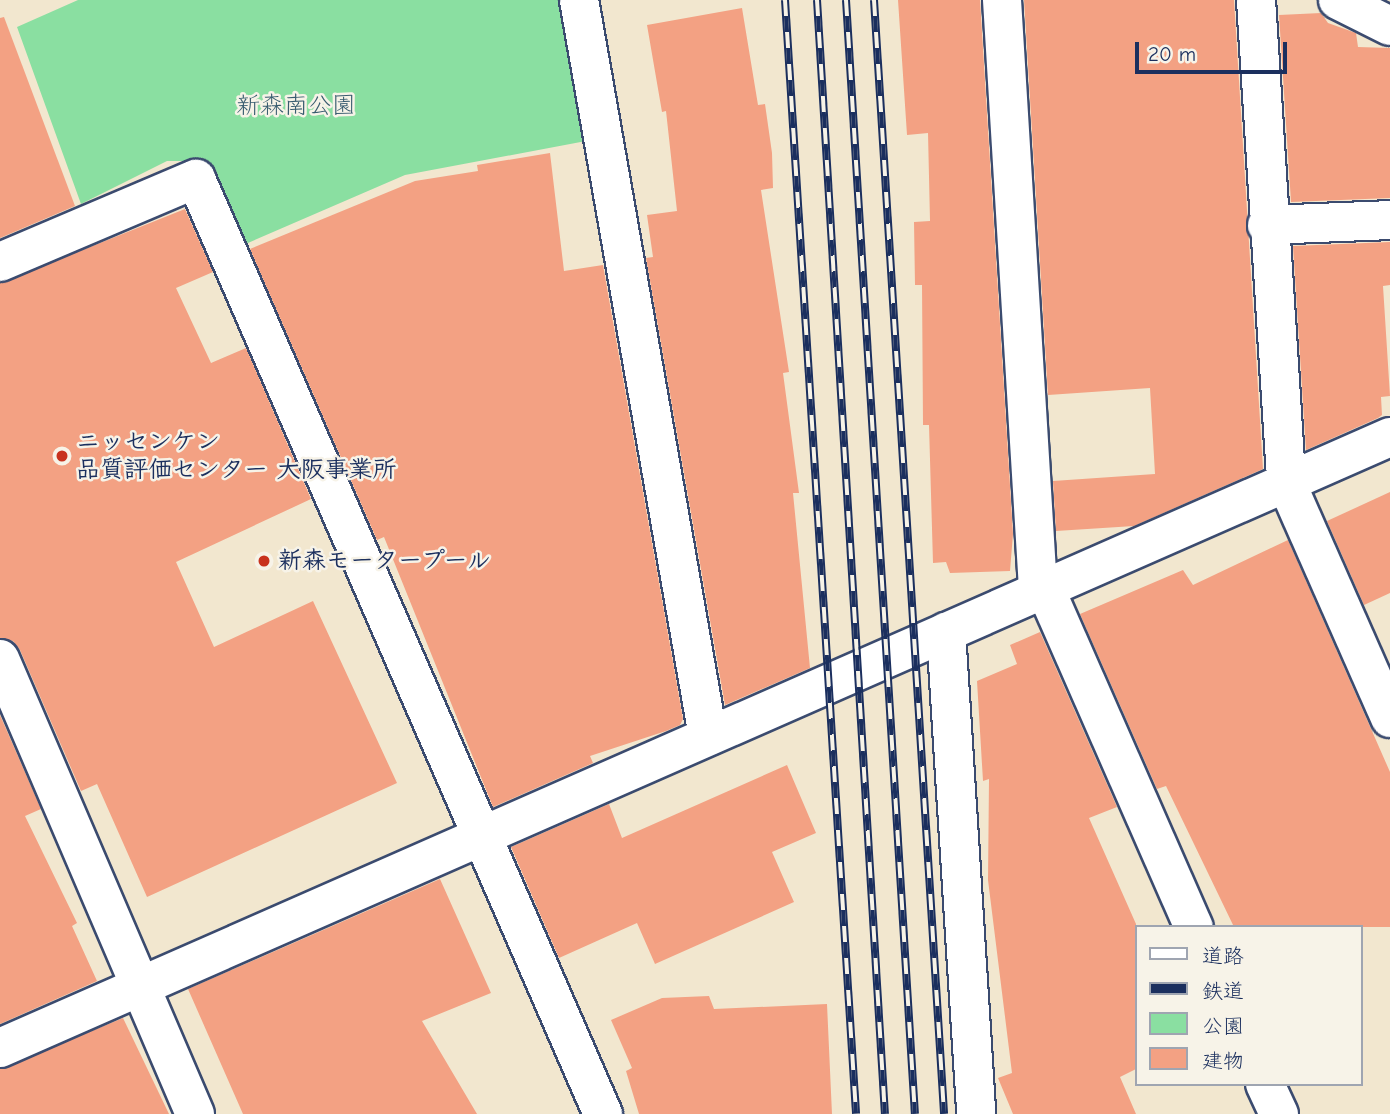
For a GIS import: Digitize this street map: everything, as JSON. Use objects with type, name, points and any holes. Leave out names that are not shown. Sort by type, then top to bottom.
[{"type":"street","points":[[579,0],[708,736]]},
{"type":"street","points":[[1002,0],[1038,589],[1051,602],[1193,925]]},
{"type":"street","points":[[1256,0],[1267,225],[1286,482],[1390,718]]},
{"type":"street","points":[[1338,0],[1390,26]]},
{"type":"street","points":[[0,262],[196,179],[603,1114]]},
{"type":"street","points":[[1267,225],[1390,220]]},
{"type":"street","points":[[0,1048],[482,838],[1038,589],[1390,437]]},
{"type":"street","points":[[946,632],[976,1114]]},
{"type":"street","points":[[0,659],[195,1114]]},
{"type":"street","points":[[1266,1086],[1279,1114]]},
{"type":"green space","name":"新森南公園","points":[[78,0],[560,0],[586,141],[405,175],[241,246],[203,161],[167,161],[81,204],[17,27]]},
{"type":"building","points":[[898,0],[980,0],[1013,534],[1010,571],[950,573],[946,562],[933,563],[929,425],[923,425],[922,285],[915,285],[914,222],[930,221],[928,133],[907,135]]},
{"type":"building","points":[[1024,0],[1234,0],[1263,469],[1134,526],[1056,531],[1053,481],[1155,474],[1150,388],[1048,395]]},
{"type":"building","points":[[742,8],[758,105],[765,104],[772,153],[773,188],[761,190],[789,372],[783,373],[799,493],[793,493],[810,668],[725,705],[646,258],[653,257],[647,215],[677,211],[666,111],[662,112],[647,25]]},
{"type":"building","points":[[1321,13],[1328,23],[1356,33],[1358,47],[1390,48],[1390,198],[1291,202],[1279,15]]},
{"type":"building","points":[[4,17],[75,206],[0,238],[0,18]]},
{"type":"building","points":[[550,153],[564,271],[603,265],[683,719],[680,725],[666,731],[590,756],[593,763],[493,807],[384,537],[377,540],[250,249],[415,181],[478,171],[477,165]]},
{"type":"building","points":[[185,209],[213,272],[176,288],[211,363],[246,348],[311,499],[176,562],[214,647],[313,601],[397,783],[147,897],[97,784],[81,791],[20,650],[13,641],[0,638],[0,283]]},
{"type":"building","points":[[1390,242],[1390,285],[1383,286],[1390,396],[1381,397],[1382,415],[1378,418],[1306,450],[1293,246]]},
{"type":"building","points":[[1390,492],[1390,593],[1364,605],[1327,521]]},
{"type":"building","points":[[1288,540],[1390,772],[1390,927],[1233,925],[1166,786],[1157,789],[1080,614],[1183,570],[1193,585]]},
{"type":"building","points":[[1040,632],[1117,807],[1089,818],[1136,924],[1134,1070],[1120,1077],[1136,1114],[1013,1114],[998,1078],[1012,1073],[988,880],[989,779],[983,781],[977,681],[1017,664],[1010,645]]},
{"type":"building","points":[[0,715],[41,809],[25,816],[77,923],[72,926],[97,981],[0,1024]]},
{"type":"building","points":[[787,765],[816,833],[772,852],[794,902],[655,964],[637,923],[559,958],[511,847],[609,804],[622,838]]},
{"type":"building","points":[[440,879],[491,993],[422,1021],[477,1114],[243,1114],[188,989]]},
{"type":"building","points":[[709,996],[714,1009],[827,1004],[832,1114],[639,1114],[626,1071],[632,1068],[611,1020],[662,998]]},
{"type":"building","points":[[123,1018],[169,1114],[0,1114],[0,1069]]},
{"type":"railway","points":[[785,0],[856,1114]]},
{"type":"railway","points":[[817,0],[885,1114]]},
{"type":"railway","points":[[846,0],[915,1114]]},
{"type":"railway","points":[[874,0],[944,1114]]},
{"type":"place","name":"ニッセンケン 品質評価センター 大阪事業所","points":[[62,456]]},
{"type":"place","name":"新森モータープール","points":[[264,561]]}]
